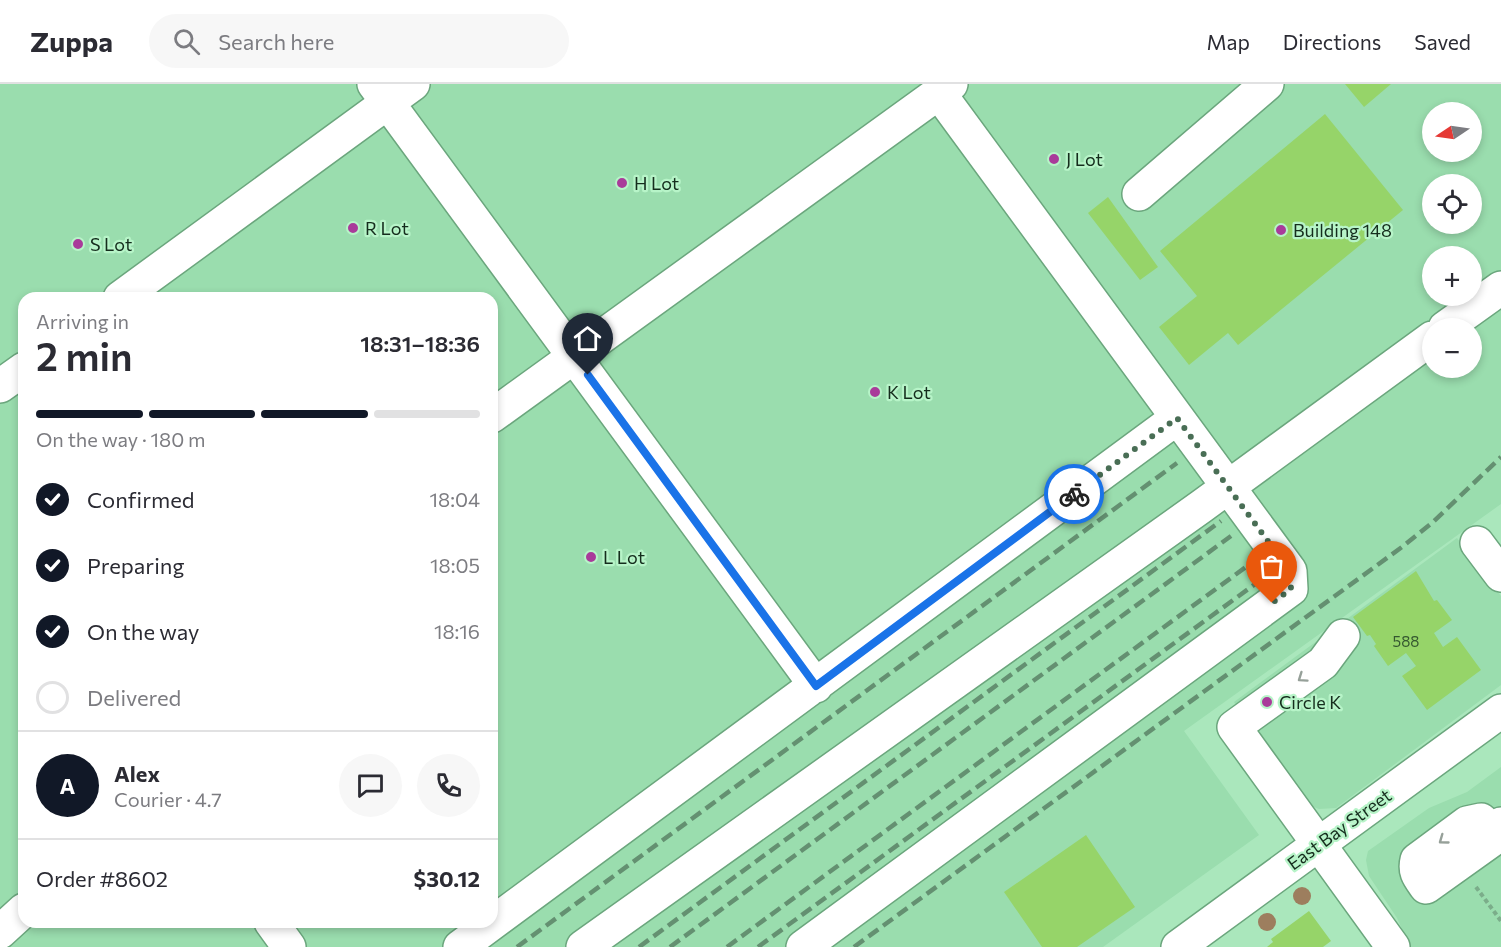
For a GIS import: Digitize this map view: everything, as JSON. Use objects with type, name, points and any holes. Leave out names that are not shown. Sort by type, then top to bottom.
[{"type":"main road","points":[[1138,194],[1267,84]]},
{"type":"main road","points":[[498,412],[945,88],[1177,418],[1290,571],[1291,589],[803,947]]},
{"type":"main road","points":[[128,292],[391,90],[575,356],[816,686]]},
{"type":"main road","points":[[1459,318],[1501,288]]},
{"type":"main road","points":[[583,947],[1228,487],[1422,345]]},
{"type":"main road","points":[[0,386],[18,373]]},
{"type":"main road","points":[[498,919],[1177,418]]},
{"type":"main road","points":[[1477,543],[1501,575]]},
{"type":"main road","points":[[1343,636],[1323,663],[1234,727],[1392,947]]},
{"type":"main road","name":"East Bay Street","points":[[1178,947],[1501,711]]},
{"type":"main road","points":[[1426,887],[1492,840],[1496,827]]},
{"type":"main road","points":[[0,932],[18,916]]},
{"type":"main road","points":[[276,928],[290,947]]},
{"type":"main road","points":[[460,947],[486,928]]},
{"type":"path","points":[[1473,883],[1501,921]]},
{"type":"shaded area","points":[[0,84],[1501,84],[1501,504],[1184,731],[1259,835],[1103,947],[0,947]]},
{"type":"shaded area","points":[[1457,538],[1501,596],[1501,685],[1336,808],[1319,809],[1302,802],[1234,702]]},
{"type":"shaded area","points":[[1501,767],[1501,947],[1410,947],[1397,918],[1369,876],[1366,860],[1368,851],[1429,808],[1467,792]]},
{"type":"building","points":[[1345,84],[1391,84],[1364,107]]},
{"type":"building","name":"Building 148","points":[[1325,114],[1403,210],[1238,345],[1228,333],[1189,365],[1159,327],[1197,296],[1160,251]]},
{"type":"building","points":[[1108,197],[1158,267],[1140,280],[1088,213]]},
{"type":"building","points":[[1416,571],[1434,601],[1437,600],[1452,620],[1434,633],[1443,647],[1457,637],[1481,670],[1427,710],[1402,676],[1416,666],[1406,653],[1388,666],[1374,646],[1376,644],[1370,635],[1367,636],[1353,617]]},
{"type":"building","points":[[1086,835],[1135,907],[1077,947],[1042,947],[1004,892]]},
{"type":"building","points":[[1309,911],[1331,941],[1323,947],[1267,947],[1273,942],[1271,939]]},
{"type":"railway","points":[[854,947],[1402,547],[1433,522],[1501,457]]},
{"type":"railway","points":[[517,947],[1177,463]]},
{"type":"railway","points":[[639,947],[1221,521]]},
{"type":"railway","points":[[670,947],[1231,536]]},
{"type":"railway","points":[[727,947],[1250,564]]},
{"type":"railway","points":[[758,947],[1262,579]]},
{"type":"way so far","points":[[1074,494],[1177,418],[1290,571],[1293,582],[1291,589],[1272,603]]},
{"type":"place","name":"J Lot","points":[[1054,159]]},
{"type":"place","name":"H Lot","points":[[622,183]]},
{"type":"place","name":"R Lot","points":[[353,228]]},
{"type":"place","name":"Building 148","points":[[1281,230]]},
{"type":"place","name":"S Lot","points":[[78,244]]},
{"type":"place","name":"K Lot","points":[[875,392]]},
{"type":"place","name":"L Lot","points":[[591,557]]},
{"type":"place","name":"Circle K","points":[[1267,702]]},
{"type":"route","points":[[588,375],[816,686],[1074,494]]}]
